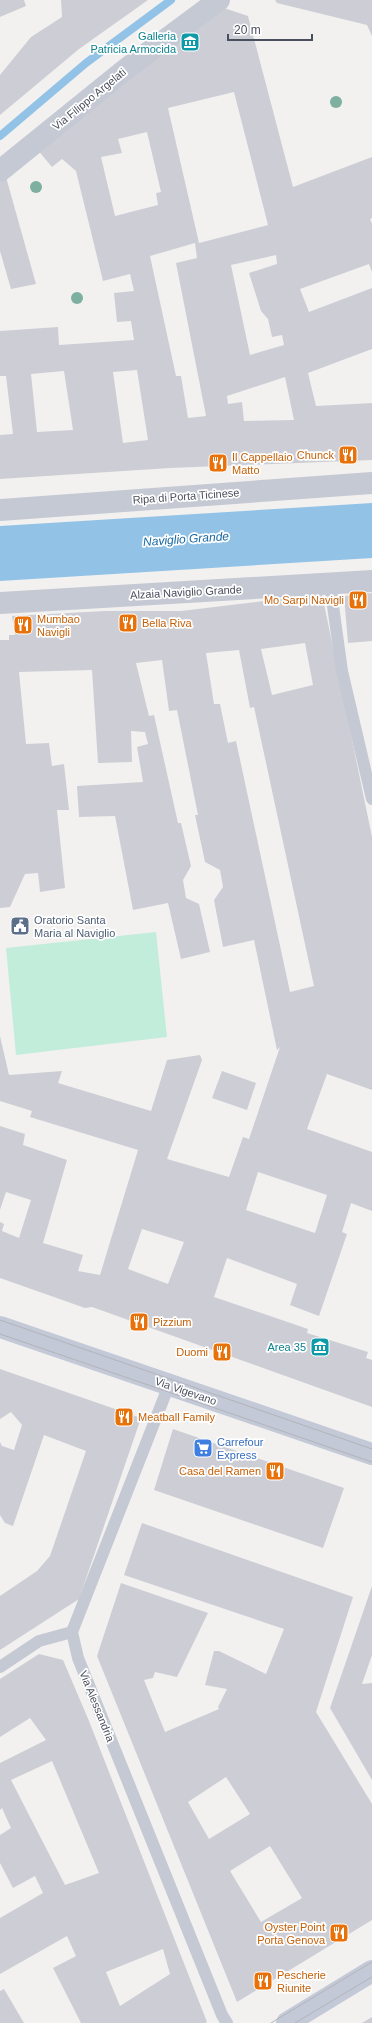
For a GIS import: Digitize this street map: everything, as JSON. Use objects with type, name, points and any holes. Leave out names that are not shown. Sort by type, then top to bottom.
[{"type":"street","name":"Via Filippo Argelati","points":[[0,171],[126,69],[220,0]]},
{"type":"street","name":"Ripa di Porta Ticinese","points":[[0,510],[372,483]]},
{"type":"street","name":"Alzaia Naviglio Grande","points":[[0,603],[372,581]]},
{"type":"street","name":"Via Vigevano","points":[[0,1327],[169,1386],[372,1454]]},
{"type":"street","points":[[286,2023],[372,1971]]},
{"type":"lane","points":[[330,584],[342,671],[372,799]]},
{"type":"lane","points":[[0,1667],[39,1641],[72,1632],[169,1386]]},
{"type":"lane","name":"Via Alessandria","points":[[72,1632],[78,1658],[222,2015],[227,2023]]},
{"type":"green space","points":[[156,932],[167,1037],[16,1055],[6,948]]},
{"type":"water","name":"Naviglio Grande","points":[[372,503],[372,558],[0,581],[0,526]]},
{"type":"building","points":[[0,0],[24,0],[26,6],[0,17]]},
{"type":"building","points":[[61,0],[148,0],[79,49],[0,115],[0,75],[31,37],[62,17]]},
{"type":"building","points":[[275,0],[372,0],[372,36],[367,25],[277,3]]},
{"type":"building","points":[[224,8],[248,16],[293,187],[372,157],[372,218],[370,219],[372,224],[372,272],[369,264],[300,289],[309,312],[372,288],[372,349],[308,373],[316,406],[372,403],[372,460],[170,468],[0,479],[0,435],[13,434],[6,376],[0,376],[0,331],[58,327],[59,345],[134,340],[131,321],[117,322],[114,293],[134,291],[130,274],[103,281],[76,171],[62,159],[52,167],[36,148]],"holes":[[[234,92],[268,225],[199,243],[168,108]],[[147,132],[161,192],[156,193],[158,205],[115,216],[101,157],[122,153],[118,139]],[[195,243],[197,258],[176,263],[206,416],[188,418],[181,376],[176,376],[150,256]],[[276,255],[277,264],[249,273],[261,311],[268,319],[272,337],[282,335],[284,345],[250,355],[231,265]],[[137,370],[148,440],[123,443],[113,372]],[[64,371],[73,430],[37,432],[31,374]],[[285,377],[294,420],[244,421],[242,402],[228,404],[227,396]]]},
{"type":"building","points":[[6,177],[36,284],[11,289],[0,251],[0,182]]},
{"type":"building","points":[[372,593],[372,641],[348,643],[344,596]]},
{"type":"building","points":[[322,594],[372,837],[372,1090],[327,1074],[307,1129],[372,1152],[372,1211],[351,1203],[342,1232],[347,1234],[319,1316],[290,1305],[297,1284],[227,1258],[214,1297],[308,1329],[307,1333],[368,1352],[366,1358],[372,1360],[372,1407],[92,1307],[85,1308],[0,1278],[0,1222],[4,1224],[2,1231],[19,1238],[31,1200],[6,1192],[0,1210],[0,1126],[25,1134],[23,1145],[67,1160],[43,1243],[83,1255],[78,1271],[100,1275],[138,1150],[30,1117],[32,1111],[0,1101],[0,1036],[9,1075],[62,1071],[58,1083],[151,1111],[167,1060],[200,1055],[202,1060],[167,1159],[229,1177],[243,1137],[249,1139],[280,1047],[277,1050],[254,940],[223,947],[214,900],[223,887],[220,870],[205,862],[195,815],[198,815],[177,710],[169,711],[162,660],[136,663],[149,716],[154,715],[178,823],[181,823],[191,866],[183,880],[186,898],[199,904],[210,952],[181,959],[168,903],[133,910],[115,816],[79,817],[77,786],[143,782],[137,747],[148,744],[145,732],[131,731],[132,762],[98,763],[92,670],[19,672],[26,744],[49,743],[52,766],[64,764],[69,810],[57,810],[65,888],[40,892],[38,873],[25,874],[10,907],[0,908],[0,640],[9,640],[9,635],[15,635],[12,616],[105,611],[181,611]],"holes":[[[305,643],[313,685],[272,695],[261,649]],[[239,650],[250,708],[254,707],[314,986],[290,992],[236,741],[228,743],[220,704],[214,704],[206,653]],[[258,1172],[327,1195],[315,1233],[246,1210]],[[142,1229],[184,1242],[168,1284],[128,1269]]]},
{"type":"building","points":[[222,1071],[256,1083],[247,1110],[212,1098]]},
{"type":"building","points":[[0,1369],[141,1418],[79,1599],[0,1650],[0,1596],[37,1571],[50,1556],[86,1451],[44,1435],[13,1526],[5,1523],[0,1515],[0,1442],[2,1446],[14,1450],[22,1425],[11,1412],[0,1419]]},
{"type":"building","points":[[173,1429],[344,1488],[323,1548],[154,1490]]},
{"type":"building","points":[[142,1523],[353,1597],[316,1712],[372,1804],[372,1920],[237,2002],[97,1656],[121,1583],[208,1613],[177,1677],[155,1672],[153,1678],[144,1680],[165,1732],[219,1709],[218,1707],[227,1689],[205,1685],[214,1651],[219,1651],[266,1674],[284,1629],[124,1575]],"holes":[[[226,1777],[250,1814],[209,1839],[188,1802]],[[270,1846],[302,1898],[261,1922],[230,1871]]]},
{"type":"building","points":[[372,1586],[372,1655],[362,1684],[372,1683],[372,1780],[330,1708]]},
{"type":"building","points":[[39,1654],[63,1660],[89,1721],[207,2022],[81,2023],[53,1968],[76,1956],[67,1936],[0,1974],[0,1918],[43,1893],[35,1876],[13,1888],[0,1863],[0,1835],[11,1828],[2,1808],[0,1810],[0,1763],[46,1740],[30,1718],[0,1737],[0,1679]],"holes":[[[52,1761],[99,1873],[65,1885],[11,1780]],[[163,1949],[170,1974],[120,2006],[106,1972]]]},
{"type":"building","points":[[4,1989],[24,2023],[0,2023],[0,1991]]},
{"type":"building","points":[[372,2017],[372,2023],[362,2023]]},
{"type":"waterway","points":[[0,136],[86,63],[171,0]]},
{"type":"tram line","points":[[0,1320],[372,1449]]},
{"type":"tram line","points":[[0,1334],[372,1462]]},
{"type":"tram line","points":[[271,2023],[372,1962]]},
{"type":"tram line","points":[[295,2023],[372,1977]]},
{"type":"place","name":"Galleria Patricia Armocida","points":[[190,42]]},
{"type":"place","name":"Chunck","points":[[348,455]]},
{"type":"place","name":"Il Cappellaio Matto","points":[[218,463]]},
{"type":"place","name":"Mo Sarpi Navigli","points":[[358,600]]},
{"type":"place","name":"Bella Riva","points":[[128,623]]},
{"type":"place","name":"Mumbao Navigli","points":[[23,625]]},
{"type":"place","name":"Oratorio Santa Maria al Naviglio","points":[[20,926]]},
{"type":"place","name":"Pizzium","points":[[139,1322]]},
{"type":"place","name":"Area 35","points":[[320,1347]]},
{"type":"place","name":"Duomi","points":[[222,1352]]},
{"type":"place","name":"Meatball Family","points":[[124,1417]]},
{"type":"place","name":"Carrefour Express","points":[[203,1448]]},
{"type":"place","name":"Casa del Ramen","points":[[275,1471]]},
{"type":"place","name":"Oyster Point Porta Genova","points":[[339,1933]]},
{"type":"place","name":"Pescherie Riunite","points":[[263,1981]]}]
